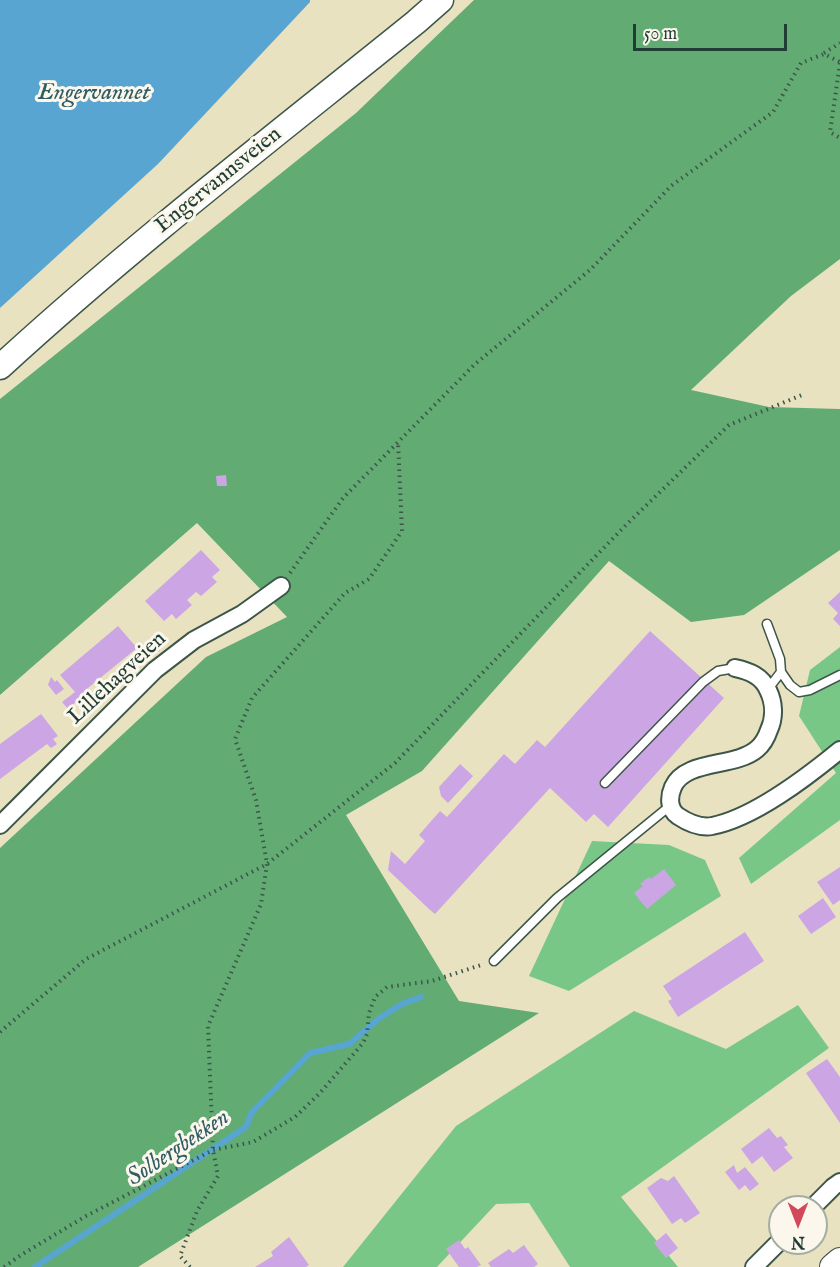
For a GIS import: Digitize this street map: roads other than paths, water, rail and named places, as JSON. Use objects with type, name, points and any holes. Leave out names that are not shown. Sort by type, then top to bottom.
[{"type":"main road","name":"Engervannsveien","points":[[0,367],[45,325],[125,257],[441,0]]},
{"type":"main road","points":[[833,1267],[840,1261]]},
{"type":"street","name":"Lillehagveien","points":[[0,825],[155,670],[194,640],[242,614],[281,586]]},
{"type":"street","points":[[735,668],[748,671],[761,680],[768,689],[773,704],[771,727],[758,748],[743,758],[693,770],[680,777],[670,797],[670,806],[675,814],[690,823],[710,826],[742,816],[788,789],[840,750]]},
{"type":"street","points":[[825,1195],[840,1182]]},
{"type":"street","points":[[754,1267],[768,1253]]},
{"type":"lane","points":[[767,624],[780,659],[781,672],[790,685],[799,692],[810,690],[840,675]]},
{"type":"lane","points":[[605,783],[703,682],[718,671],[735,668]]},
{"type":"lane","points":[[768,689],[781,672]]},
{"type":"lane","points":[[494,961],[557,898],[670,806]]},
{"type":"water","name":"Engervannet","points":[[0,0],[310,0],[310,2],[158,164],[0,308]]},
{"type":"waterway","name":"Solbergbekken","points":[[35,1267],[246,1127],[252,1112],[310,1053],[349,1044],[381,1017],[402,1004],[421,997]]}]
